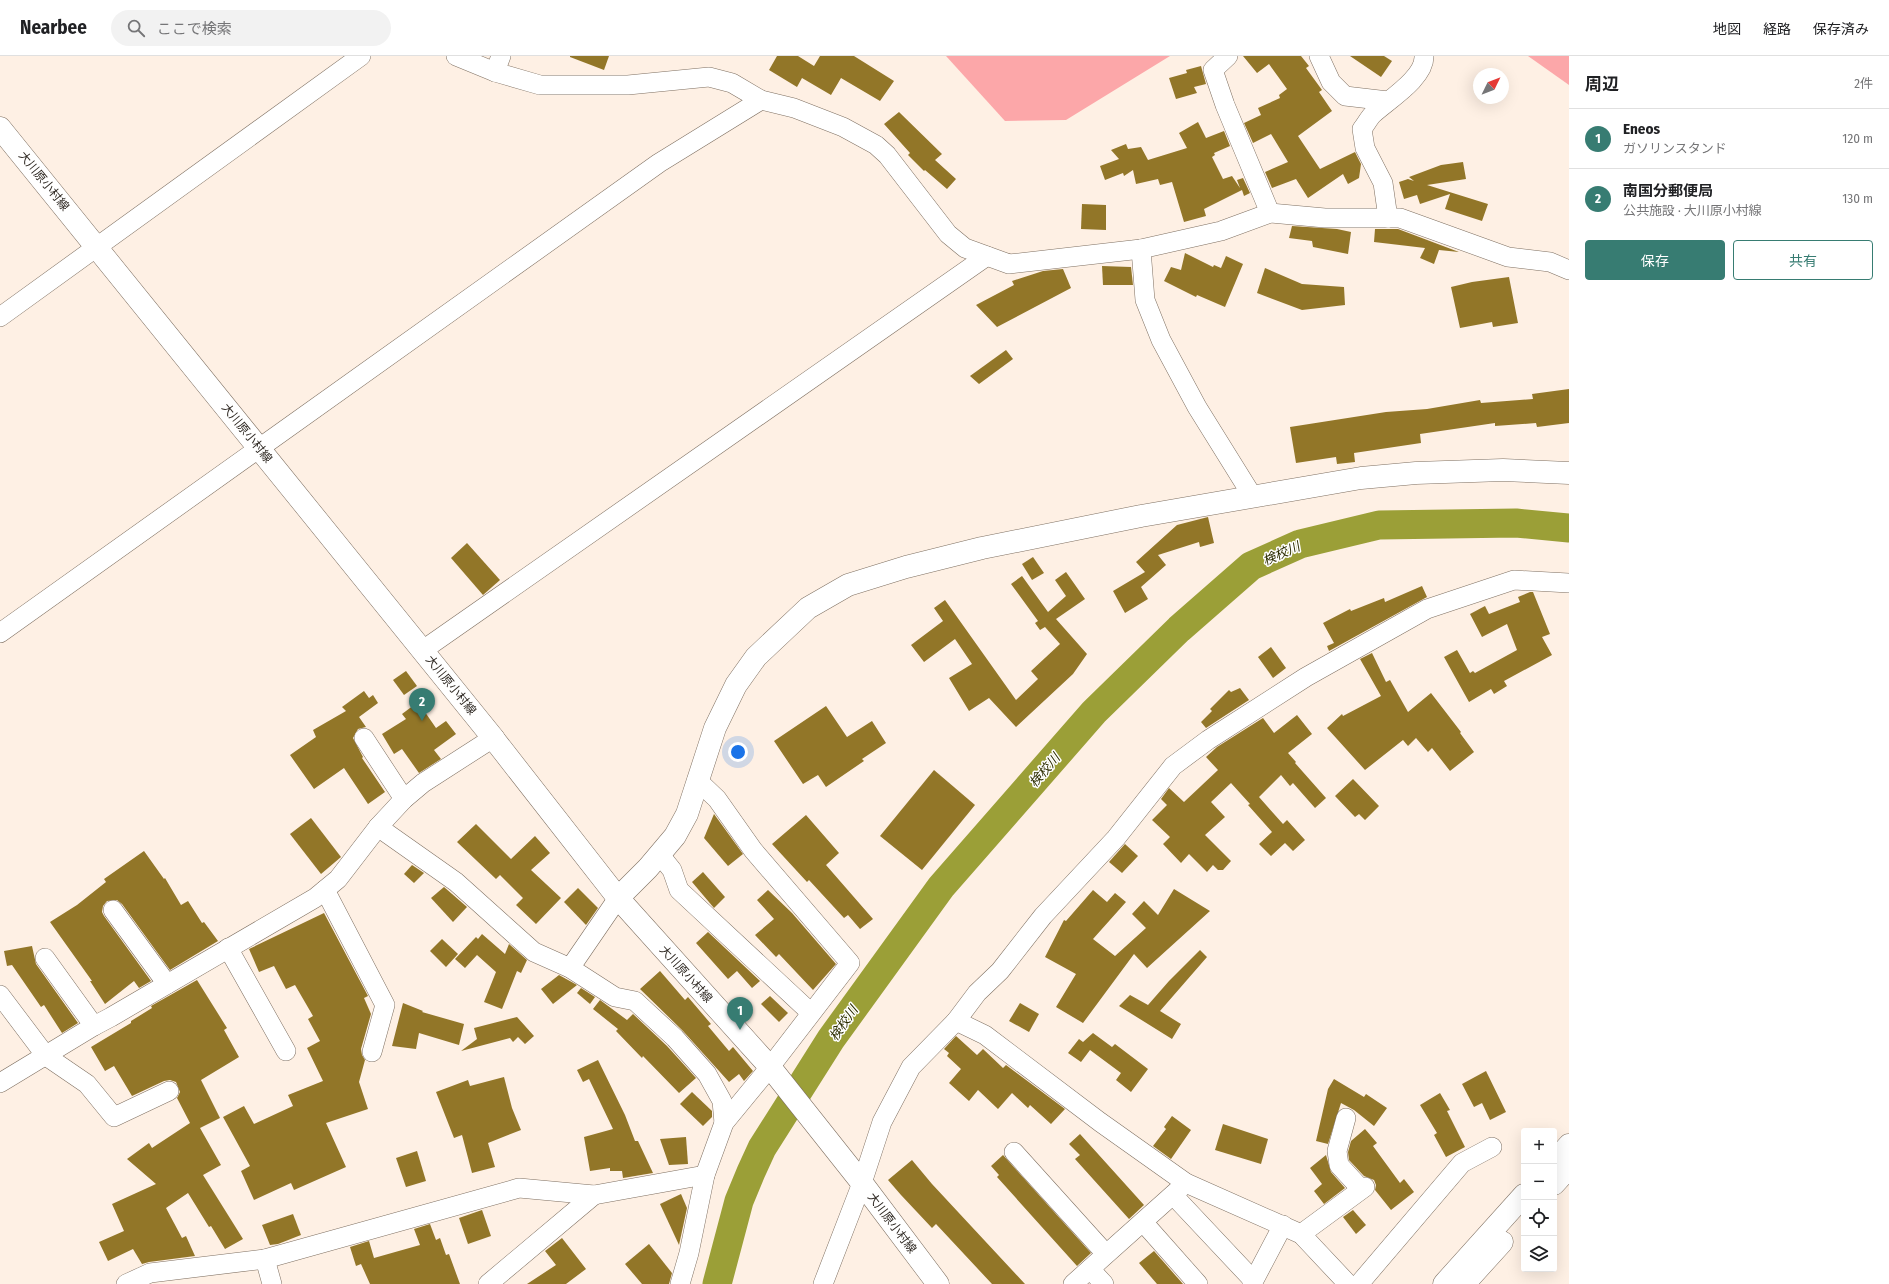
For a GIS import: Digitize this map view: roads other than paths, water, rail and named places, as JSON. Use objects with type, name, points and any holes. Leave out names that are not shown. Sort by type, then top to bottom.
[{"type":"main road","name":"大川原小村線","points":[[0,128],[494,738],[618,898],[770,1067],[862,1183],[938,1284]]},
{"type":"main road","points":[[618,898],[660,855],[675,836],[687,814],[715,728],[736,685],[756,657],[808,608],[848,585],[906,567],[982,548],[1141,516],[1361,478],[1416,473],[1502,470],[1569,473]]},
{"type":"main road","points":[[1557,1159],[1569,1145]]},
{"type":"main road","points":[[1557,1181],[1569,1167]]},
{"type":"main road","points":[[1444,1284],[1521,1198]]},
{"type":"main road","points":[[1464,1284],[1521,1221]]},
{"type":"street","points":[[0,317],[98,248],[361,56]]},
{"type":"street","points":[[456,56],[498,64],[540,85],[628,85],[709,77],[732,82],[761,100],[794,108],[843,127],[876,145],[887,155],[948,234],[965,248],[1009,264],[1141,249],[1221,231],[1270,213],[1325,218],[1400,218],[1508,257],[1550,262],[1569,270]]},
{"type":"street","points":[[1228,56],[1213,70],[1225,105],[1270,213]]},
{"type":"street","points":[[1319,56],[1331,82],[1345,96],[1388,101]]},
{"type":"street","points":[[1388,218],[1383,183],[1365,148],[1362,129],[1372,115],[1414,79],[1424,61],[1424,56]]},
{"type":"street","points":[[0,633],[658,163],[761,100]]},
{"type":"street","points":[[1141,249],[1145,300],[1161,340],[1197,407],[1253,497]]},
{"type":"street","points":[[423,650],[986,256]]},
{"type":"street","points":[[823,1284],[862,1183],[882,1122],[912,1067],[956,1021],[977,993],[1000,971],[1043,916],[1116,838],[1173,766],[1208,740],[1306,677],[1427,609],[1514,580],[1569,583]]},
{"type":"street","points":[[364,738],[404,799]]},
{"type":"street","points":[[0,1083],[94,1026],[112,1017],[315,898],[338,879],[378,827],[404,799],[423,783],[494,738]]},
{"type":"street","points":[[680,1284],[689,1253],[705,1175],[724,1123],[770,1067],[810,1012],[850,963],[753,850],[717,799],[697,780]]},
{"type":"street","points":[[378,827],[456,882],[534,952],[570,968],[615,997],[635,1001],[675,1038],[707,1074],[722,1102],[724,1123]]},
{"type":"street","points":[[660,855],[672,870],[679,890],[810,1012]]},
{"type":"street","points":[[325,890],[385,1005],[372,1052]]},
{"type":"street","points":[[570,968],[618,898]]},
{"type":"street","points":[[113,910],[167,984]]},
{"type":"street","points":[[228,948],[286,1051]]},
{"type":"street","points":[[45,958],[94,1026]]},
{"type":"street","points":[[0,995],[46,1056],[87,1084],[114,1117],[169,1091]]},
{"type":"street","points":[[956,1021],[985,1035],[1100,1122],[1180,1189],[1252,1282],[1282,1225]]},
{"type":"street","points":[[1301,1234],[1363,1188],[1339,1165],[1337,1151],[1346,1118]]},
{"type":"street","points":[[1359,1284],[1462,1162],[1492,1147]]},
{"type":"street","points":[[1014,1152],[1106,1254]]},
{"type":"street","points":[[126,1284],[150,1273],[265,1259],[520,1188],[594,1195],[705,1175]]},
{"type":"street","points":[[1073,1284],[1180,1189]]},
{"type":"street","points":[[1180,1189],[1282,1225],[1301,1234],[1348,1284]]},
{"type":"street","points":[[488,1284],[594,1195]]},
{"type":"street","points":[[1143,1222],[1198,1284]]},
{"type":"street","points":[[265,1259],[272,1284]]},
{"type":"street","points":[[1090,1269],[1104,1284]]},
{"type":"waterway","name":"検校川","points":[[717,1284],[739,1201],[762,1148],[831,1039],[941,887],[1094,712],[1179,629],[1251,566],[1300,544],[1379,525],[1516,523],[1569,528]]},
{"type":"place","name":"南国分郵便局","points":[[422,721]]},
{"type":"place","name":"Eneos","points":[[740,1030]]}]
